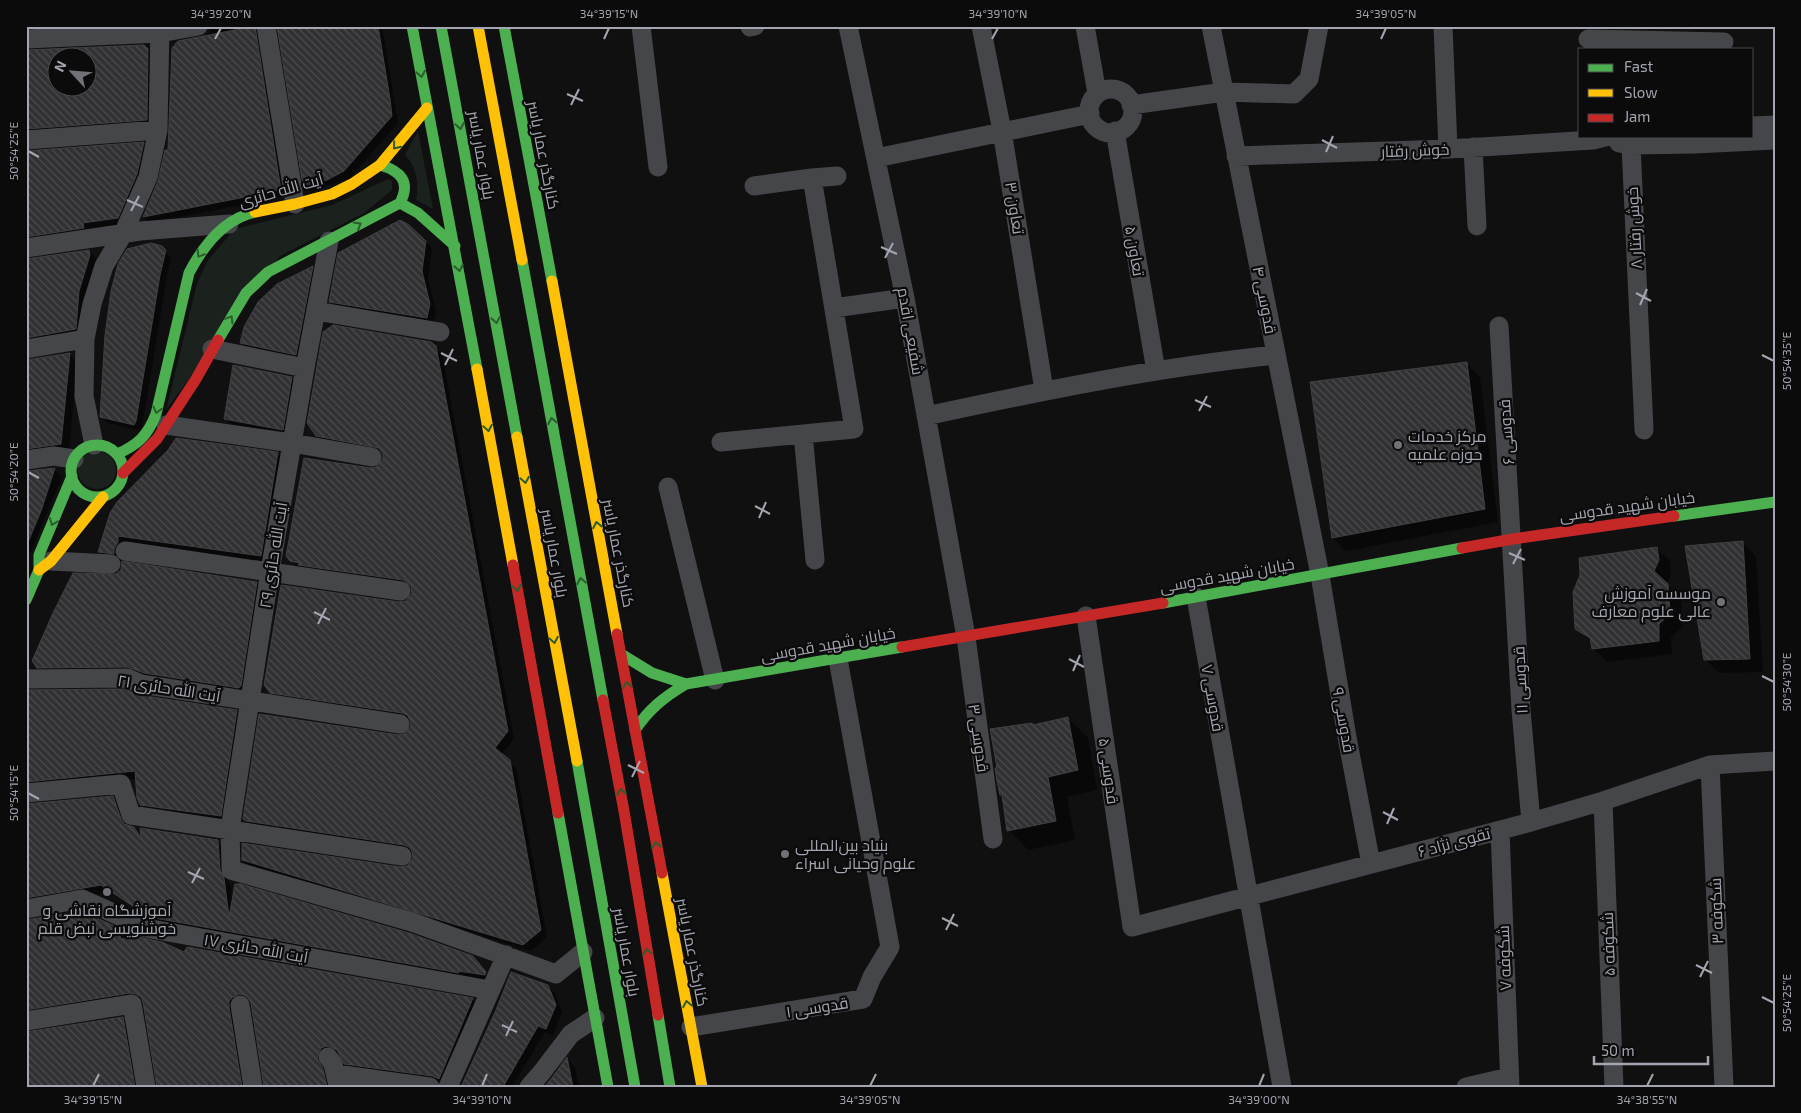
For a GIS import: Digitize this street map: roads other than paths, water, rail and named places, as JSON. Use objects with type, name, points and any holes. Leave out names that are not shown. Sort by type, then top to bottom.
[{"type":"main road","points":[[412,26],[455,246],[564,768],[583,952],[608,1087]]},
{"type":"main road","name":"بلوار عمار یاسر","points":[[441,26],[564,768],[635,1087]]},
{"type":"main road","name":"بلوار عمار یاسر","points":[[478,26],[622,801],[670,1087]]},
{"type":"main road","name":"کنارگذر عمار یاسر","points":[[504,26],[702,1087]]},
{"type":"main road","name":"آیت الله حائری","points":[[117,454],[133,448],[150,430],[156,414],[189,273],[205,246],[219,231],[250,212],[295,204],[332,194],[352,184],[380,165],[428,108]]},
{"type":"main road","points":[[73,468],[77,488],[82,493],[103,497],[117,488],[123,473],[157,439],[196,378],[246,293],[268,272],[400,203],[405,190],[401,176],[391,168],[380,165]]},
{"type":"main road","points":[[400,203],[418,213],[455,246]]},
{"type":"main road","points":[[39,568],[39,555],[73,468],[82,450],[94,445],[110,448],[117,454],[123,473]]},
{"type":"main road","points":[[26,600],[39,568],[103,497]]},
{"type":"main road","name":"خیابان شهید قدوسی","points":[[686,684],[1196,597],[1512,539],[1775,502]]},
{"type":"main road","points":[[621,654],[658,676],[686,684]]},
{"type":"main road","points":[[635,730],[646,712],[659,700],[686,684]]},
{"type":"main road","points":[[667,958],[670,920]]},
{"type":"main road","points":[[661,1035],[665,987]]},
{"type":"street","points":[[26,39],[198,26]]},
{"type":"street","points":[[266,26],[295,204]]},
{"type":"street","points":[[642,26],[658,167]]},
{"type":"street","name":"شفیعی اقدم","points":[[848,26],[905,298],[966,637]]},
{"type":"street","name":"تعاون ۳","points":[[981,26],[1002,132],[1044,390]]},
{"type":"street","points":[[1085,26],[1096,93],[1089,107],[1091,121],[1101,131],[1108,133],[1122,130],[1128,125],[1133,112],[1129,98],[1124,92],[1110,88],[1096,93]]},
{"type":"street","name":"قدوسی ۴","points":[[1211,26],[1320,575]]},
{"type":"street","points":[[1131,105],[1224,92],[1294,94],[1309,78],[1319,26]]},
{"type":"street","points":[[1443,26],[1448,149]]},
{"type":"street","points":[[94,445],[84,396],[85,340],[92,304],[104,266],[123,234],[148,177],[158,130],[160,30]]},
{"type":"street","points":[[1588,38],[1724,42]]},
{"type":"street","points":[[876,158],[1090,114]]},
{"type":"street","points":[[1754,126],[1775,125]]},
{"type":"street","points":[[26,140],[158,130]]},
{"type":"street","name":"تعاون ۵","points":[[1115,131],[1156,371]]},
{"type":"street","name":"خوش رفتار","points":[[1236,156],[1448,149],[1586,138]]},
{"type":"street","name":"خوش رفتار","points":[[1602,138],[1630,145],[1775,140]]},
{"type":"street","name":"خوش رفتار ۸","points":[[1630,145],[1644,430]]},
{"type":"street","points":[[1473,147],[1477,226]]},
{"type":"street","points":[[754,186],[837,176]]},
{"type":"street","points":[[721,442],[854,430],[812,178]]},
{"type":"street","points":[[26,248],[140,231],[229,224]]},
{"type":"street","name":"آیت الله حائری ۲۹","points":[[329,241],[270,571],[230,829],[231,870],[412,922],[506,956]]},
{"type":"street","points":[[834,308],[905,298]]},
{"type":"street","points":[[316,311],[440,332]]},
{"type":"street","name":"قدوسی ۶","points":[[1499,326],[1512,539]]},
{"type":"street","points":[[26,349],[85,340]]},
{"type":"street","points":[[212,349],[305,368]]},
{"type":"street","points":[[926,416],[1044,390],[1156,371],[1276,354]]},
{"type":"street","points":[[166,425],[292,443],[372,457]]},
{"type":"street","points":[[803,434],[814,560]]},
{"type":"street","points":[[26,460],[54,456],[73,468]]},
{"type":"street","points":[[668,487],[715,680]]},
{"type":"street","name":"قدوسی ۱۱","points":[[1512,539],[1521,710],[1531,822]]},
{"type":"street","points":[[125,551],[401,591]]},
{"type":"street","points":[[39,568],[111,564]]},
{"type":"street","name":"قدوسی ۹","points":[[1320,575],[1370,864]]},
{"type":"street","name":"قدوسی ۷","points":[[1196,597],[1282,1087]]},
{"type":"street","name":"قدوسی ۵","points":[[1086,616],[1132,927]]},
{"type":"street","name":"قدوسی ۳","points":[[966,637],[993,839]]},
{"type":"street","name":"قدوسی ۱","points":[[691,1027],[863,999],[872,977],[890,947],[838,659]]},
{"type":"street","name":"آیت الله حائری ۲۱","points":[[26,678],[127,678],[141,684],[400,724]]},
{"type":"street","name":"تقوی نژاد ۶","points":[[1132,927],[1531,822],[1603,801],[1710,765],[1775,761]]},
{"type":"street","name":"شکوفه ۳","points":[[1710,765],[1724,1087]]},
{"type":"street","points":[[26,793],[121,784],[131,815],[402,856]]},
{"type":"street","name":"شکوفه ۵","points":[[1603,801],[1614,1087]]},
{"type":"street","name":"شکوفه ۷","points":[[1500,830],[1509,1082]]},
{"type":"street","name":"آیت الله حائری ۱۷","points":[[26,909],[82,899],[146,928],[490,990]]},
{"type":"street","points":[[448,1087],[506,956],[556,974],[583,952]]},
{"type":"street","points":[[26,1021],[132,1004],[146,1087]]},
{"type":"street","points":[[240,1005],[253,1087]]},
{"type":"street","points":[[529,1087],[572,1034],[595,1018]]},
{"type":"street","points":[[334,1073],[430,1087]]},
{"type":"street","points":[[1466,1087],[1509,1082]]},
{"type":"place","name":"مرکز خدمات حوزه علمیه","points":[[1398,445]]},
{"type":"place","name":"موسسه آموزش عالی علوم معارف","points":[[1721,602]]},
{"type":"place","name":"بنیاد بین‌المللی علوم وحیانی اسراء","points":[[785,854]]},
{"type":"place","name":"آموزشگاه نقاشی و خوشنویسی نبض قلم","points":[[107,892]]}]
